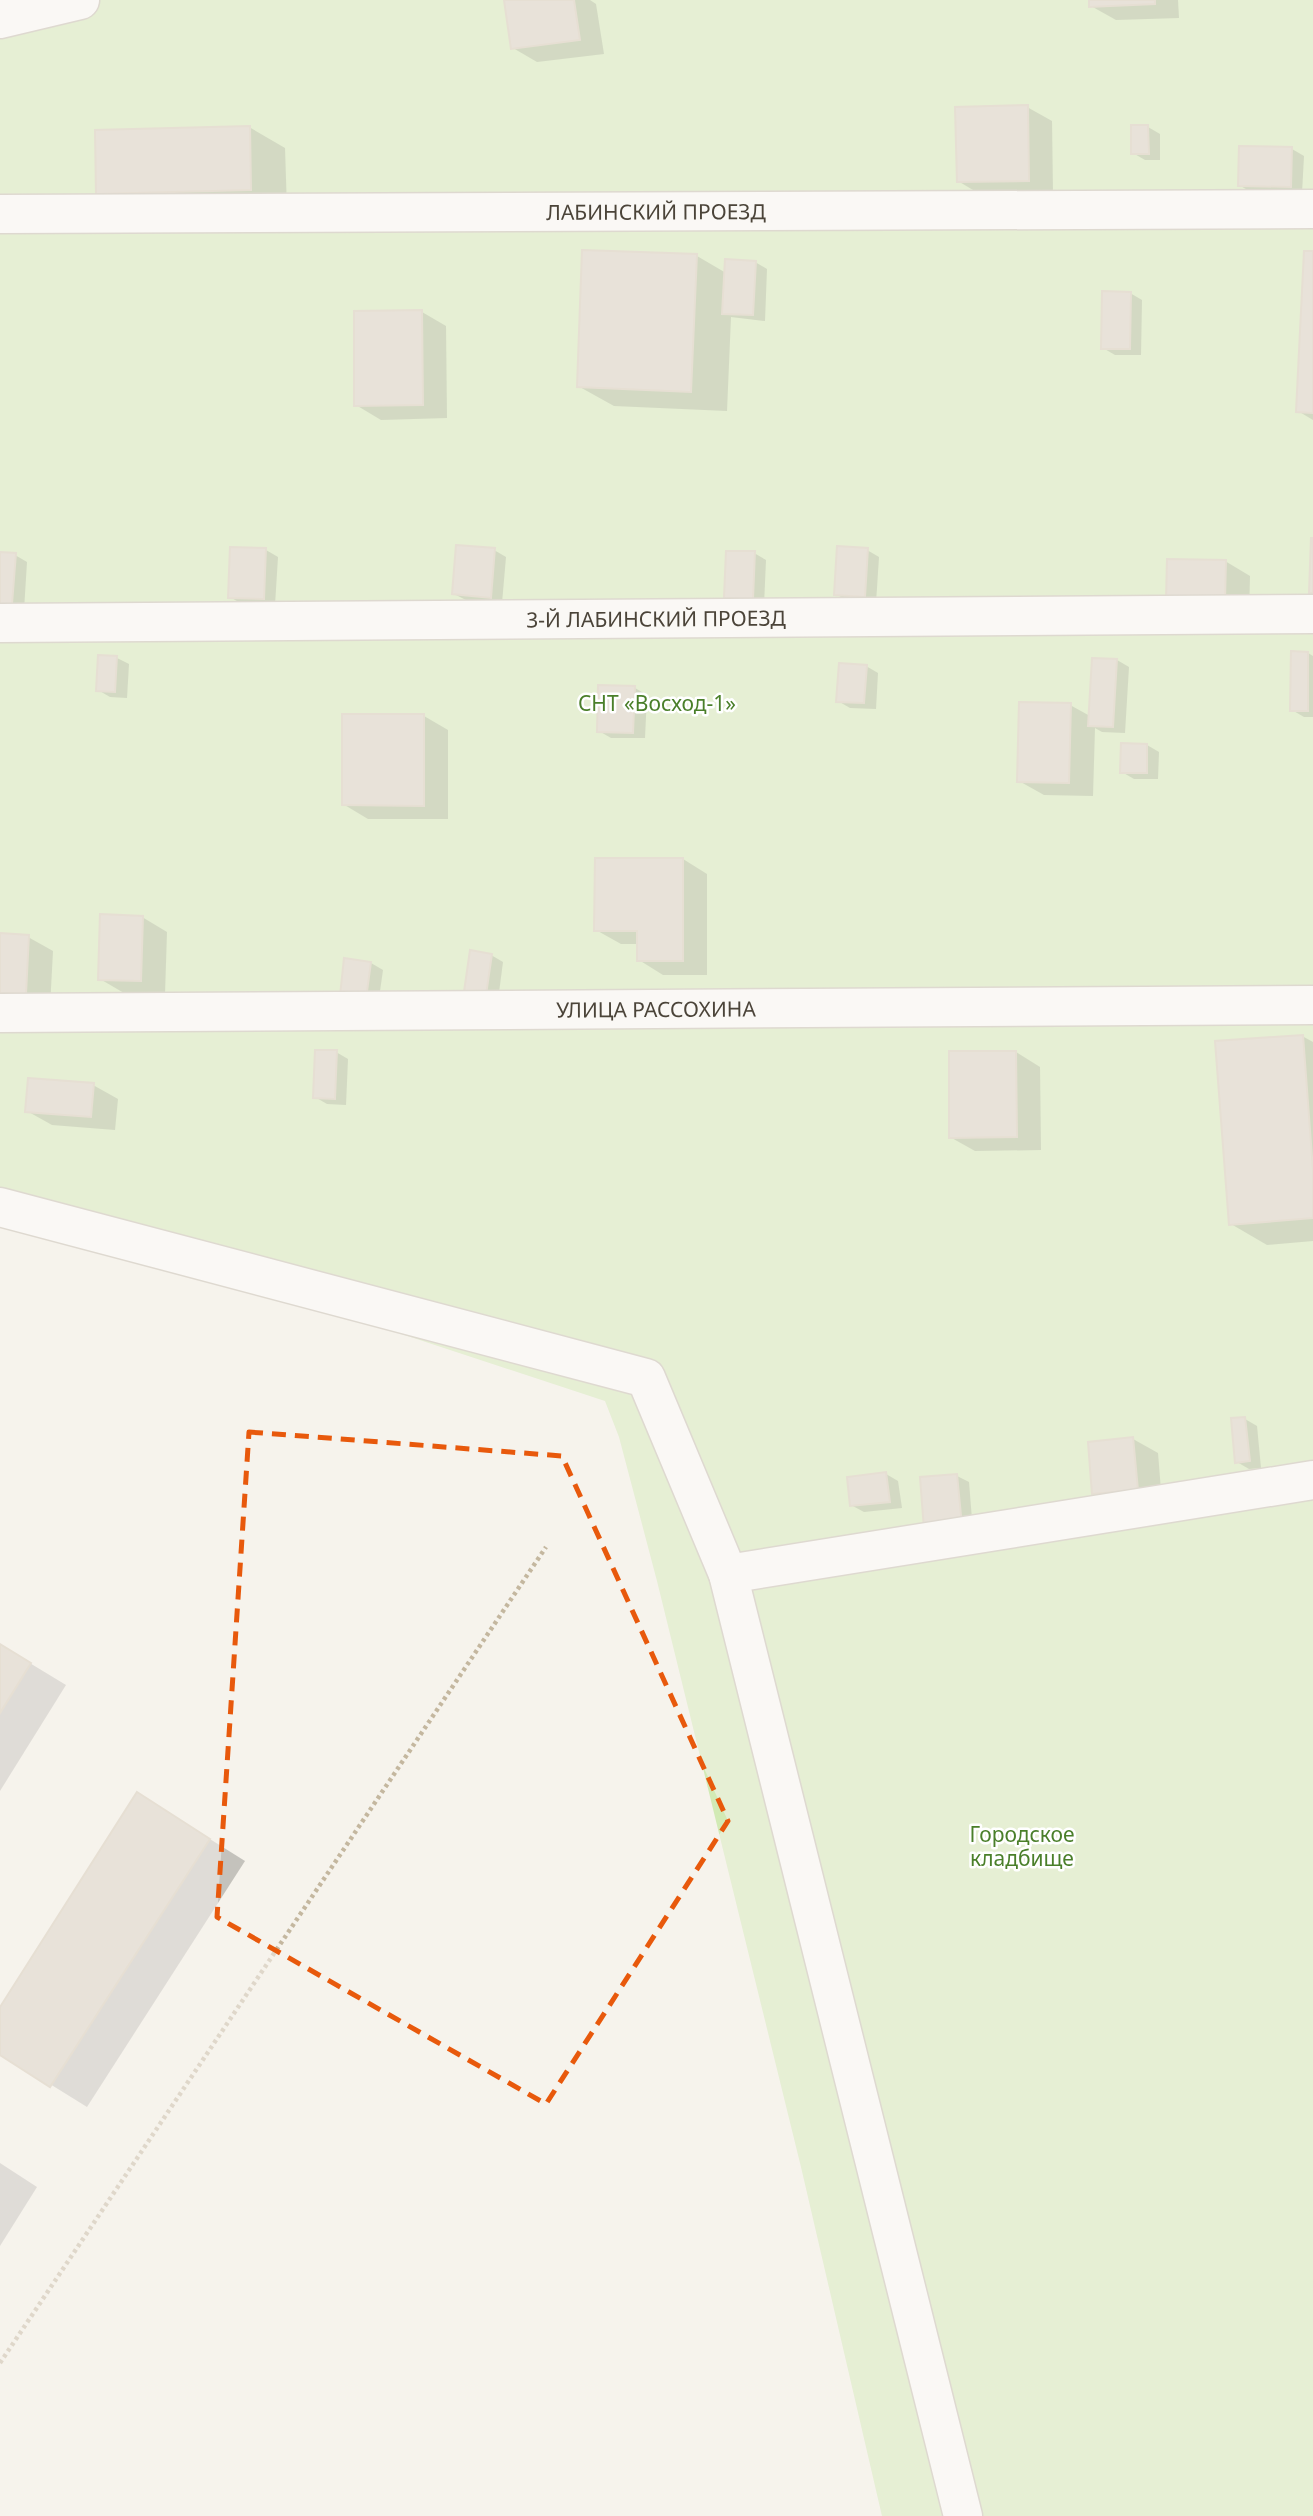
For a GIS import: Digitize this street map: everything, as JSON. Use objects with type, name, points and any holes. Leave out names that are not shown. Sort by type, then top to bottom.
[{"type":"street","points":[[0,19],[80,0]]},
{"type":"street","name":"ЛАБИНСКИЙ ПРОЕЗД","points":[[0,214],[1313,209]]},
{"type":"street","name":"3-Й ЛАБИНСКИЙ ПРОЕЗД","points":[[0,623],[1313,614]]},
{"type":"street","name":"УЛИЦА РАССОХИНА","points":[[0,1013],[1313,1005]]},
{"type":"street","points":[[0,1207],[646,1378],[727,1574],[963,2516]]},
{"type":"street","points":[[727,1574],[1313,1479]]},
{"type":"path","points":[[0,2363],[546,1547]]},
{"type":"highlighted area","points":[[249,1432],[562,1456],[728,1821],[546,2104],[217,1917]]},
{"type":"green space","name":"СНТ «Восход-1»","points":[[80,0],[1313,0],[1313,2516],[882,2516],[801,2167],[657,1581],[619,1437],[605,1401],[353,1318],[0,1221],[0,19]]},
{"type":"building","points":[[504,0],[574,0],[580,40],[511,49]]},
{"type":"building","points":[[1089,0],[1155,0],[1155,4],[1089,7]]},
{"type":"building","points":[[1028,105],[1029,181],[957,182],[955,107]]},
{"type":"building","points":[[1131,125],[1148,125],[1149,154],[1131,154]]},
{"type":"building","points":[[250,126],[251,190],[96,194],[95,130]]},
{"type":"building","points":[[1239,146],[1292,147],[1291,187],[1238,186]]},
{"type":"building","points":[[582,250],[697,254],[691,392],[577,387]]},
{"type":"building","points":[[1304,251],[1313,251],[1313,413],[1296,412]]},
{"type":"building","points":[[725,259],[756,261],[753,315],[722,314]]},
{"type":"building","points":[[1102,291],[1131,292],[1130,349],[1101,349]]},
{"type":"building","points":[[422,310],[423,405],[354,406],[354,311]]},
{"type":"building","points":[[1311,538],[1313,593],[1309,593]]},
{"type":"building","points":[[456,545],[495,548],[491,598],[452,594]]},
{"type":"building","points":[[837,546],[868,548],[865,597],[834,595]]},
{"type":"building","points":[[230,547],[266,548],[264,599],[228,598]]},
{"type":"building","points":[[726,551],[755,551],[753,599],[724,598]]},
{"type":"building","points":[[0,552],[16,553],[12,604],[0,604]]},
{"type":"building","points":[[1167,559],[1226,560],[1225,601],[1166,601]]},
{"type":"building","points":[[1291,651],[1308,652],[1308,711],[1290,711]]},
{"type":"building","points":[[98,655],[117,656],[115,692],[96,691]]},
{"type":"building","points":[[1092,658],[1117,659],[1113,727],[1088,726]]},
{"type":"building","points":[[839,663],[867,665],[864,703],[836,702]]},
{"type":"building","points":[[598,685],[635,686],[633,733],[597,732]]},
{"type":"building","points":[[1019,702],[1071,703],[1069,783],[1017,782]]},
{"type":"building","points":[[342,714],[424,714],[424,806],[342,805]]},
{"type":"building","points":[[1121,743],[1147,744],[1147,773],[1120,773]]},
{"type":"building","points":[[595,858],[683,858],[683,961],[637,961],[637,931],[594,931]]},
{"type":"building","points":[[100,914],[143,916],[141,981],[98,980]]},
{"type":"building","points":[[0,933],[29,935],[26,994],[0,993]]},
{"type":"building","points":[[470,950],[492,954],[486,995],[464,992]]},
{"type":"building","points":[[344,958],[371,962],[366,999],[340,996]]},
{"type":"building","points":[[1303,1035],[1313,1171],[1313,1218],[1229,1225],[1215,1041]]},
{"type":"building","points":[[315,1050],[337,1050],[335,1099],[313,1098]]},
{"type":"building","points":[[949,1051],[1016,1051],[1017,1137],[949,1138]]},
{"type":"building","points":[[28,1078],[94,1083],[91,1117],[25,1112]]},
{"type":"building","points":[[1245,1417],[1250,1461],[1235,1463],[1231,1418]]},
{"type":"building","points":[[1133,1437],[1138,1490],[1092,1494],[1088,1442]]},
{"type":"building","points":[[886,1472],[890,1502],[850,1506],[847,1477]]},
{"type":"building","points":[[957,1474],[962,1526],[924,1529],[920,1477]]},
{"type":"building","points":[[0,1644],[31,1663],[0,1713]]},
{"type":"building","points":[[137,1792],[210,1839],[50,2087],[0,2055],[0,2007]]},
{"type":"park label","name":"Городское кладбище","points":[[1022,1846]]}]
